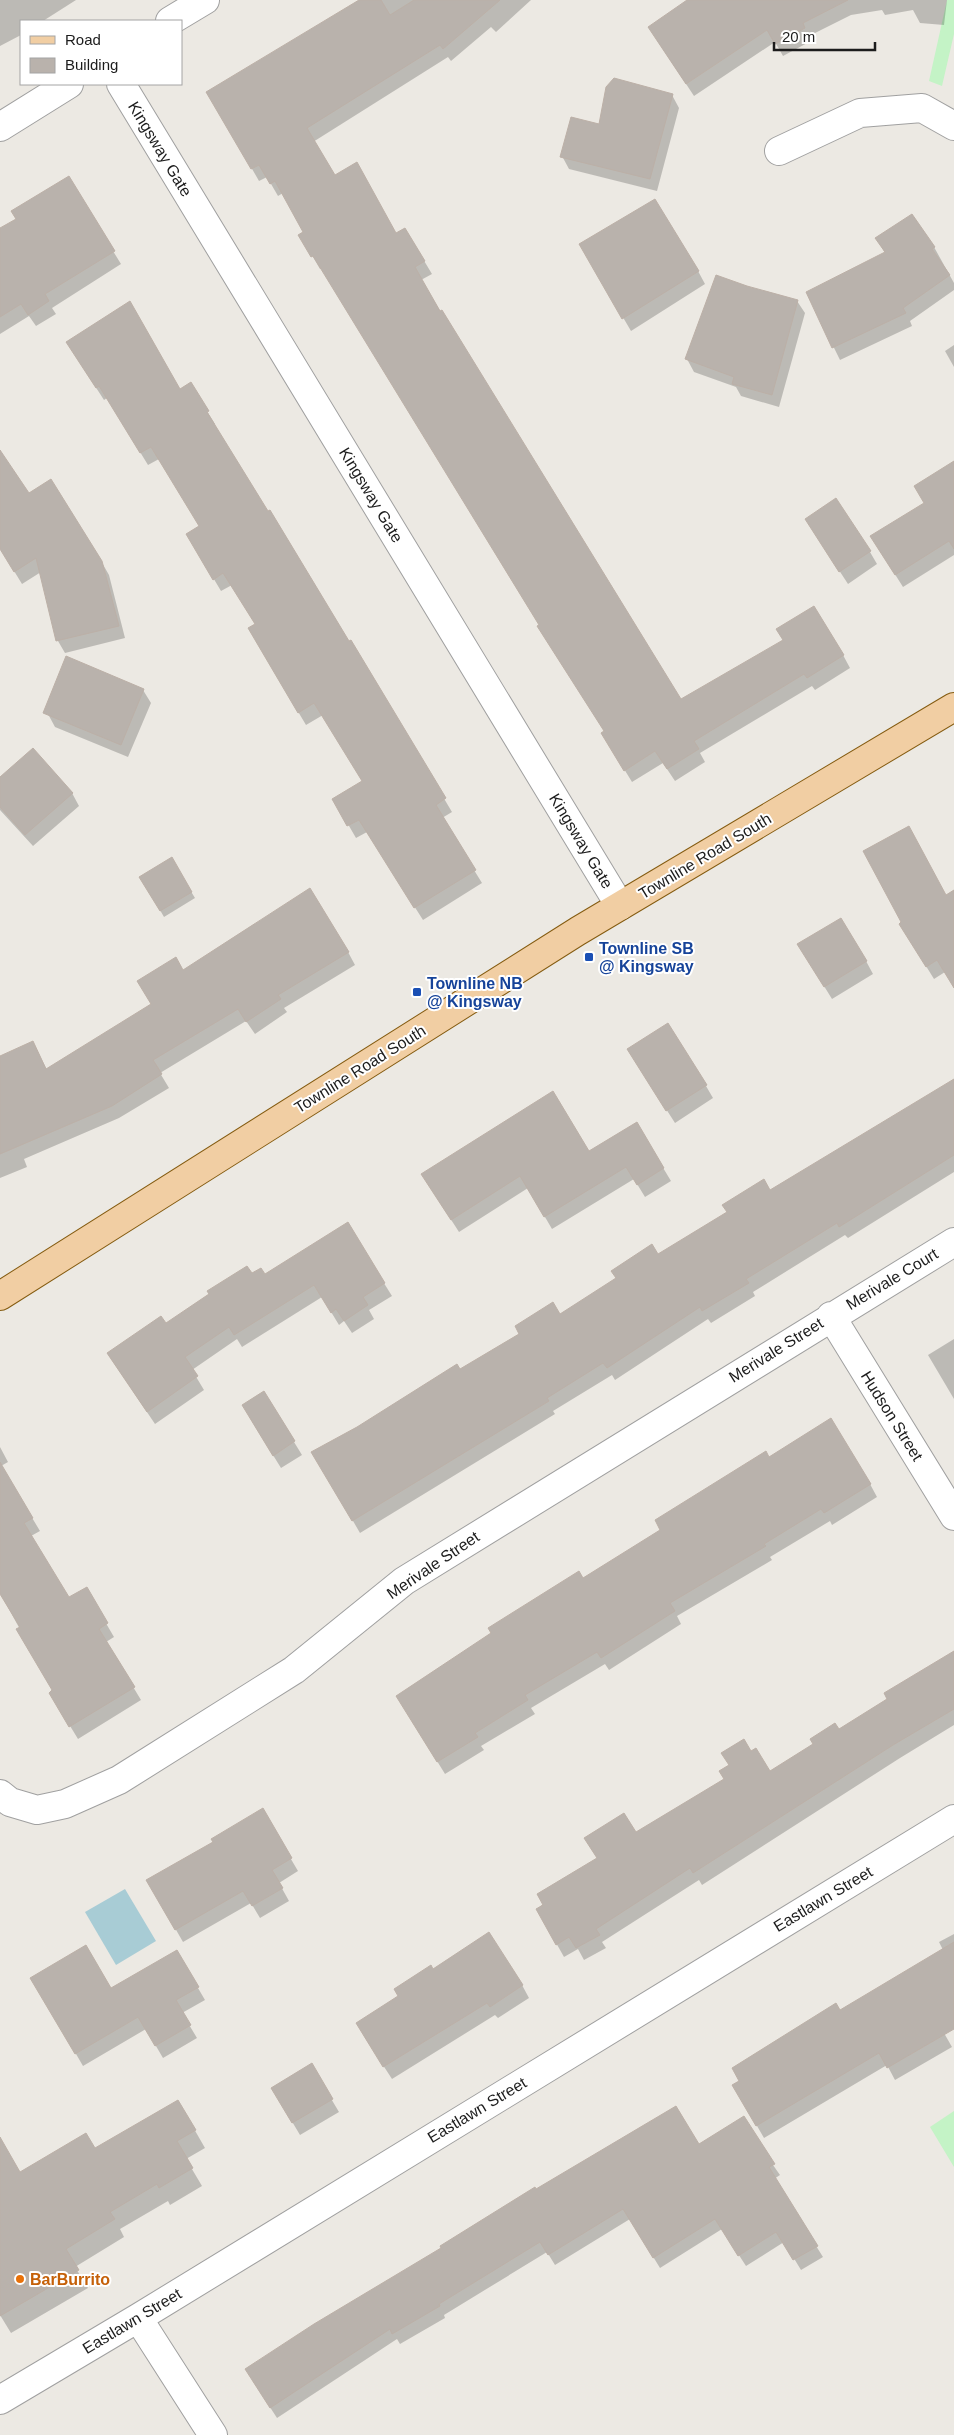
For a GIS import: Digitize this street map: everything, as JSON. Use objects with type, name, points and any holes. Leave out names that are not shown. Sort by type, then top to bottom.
[{"type":"main road","name":"Townline Road South","points":[[0,1296],[620,906],[954,706]]},
{"type":"street","points":[[172,20],[206,0]]},
{"type":"street","points":[[0,128],[67,85]]},
{"type":"street","name":"Kingsway Gate","points":[[122,85],[620,906]]},
{"type":"street","points":[[779,151],[860,113],[922,108],[954,126]]},
{"type":"street","name":"Merivale Court","points":[[831,1316],[954,1242]]},
{"type":"street","name":"Hudson Street","points":[[831,1316],[954,1516]]},
{"type":"street","name":"Merivale Street","points":[[0,1794],[10,1802],[37,1810],[65,1804],[118,1780],[294,1670],[404,1581],[831,1316]]},
{"type":"street","name":"Eastlawn Street","points":[[0,2400],[138,2318],[954,1820]]},
{"type":"street","points":[[138,2318],[213,2435]]},
{"type":"green space","points":[[947,0],[954,0],[954,34],[942,86],[929,81]]},
{"type":"green space","points":[[954,2111],[954,2167],[930,2127]]},
{"type":"water","points":[[125,1889],[156,1941],[116,1965],[85,1912]]},
{"type":"building","points":[[359,0],[381,0],[390,15],[414,0],[500,0],[443,49],[440,45],[307,128],[335,175],[357,162],[396,233],[405,228],[425,261],[415,267],[440,311],[442,310],[681,699],[783,640],[776,629],[814,606],[844,655],[807,678],[804,674],[694,741],[699,749],[667,769],[655,751],[624,771],[601,733],[604,731],[537,626],[539,625],[313,256],[311,257],[298,235],[303,232],[275,181],[270,184],[259,165],[251,169],[206,92]]},
{"type":"building","points":[[687,0],[848,0],[803,23],[805,28],[775,44],[767,30],[686,84],[648,27]]},
{"type":"building","points":[[614,78],[673,94],[650,179],[560,157],[571,117],[599,124],[606,87]]},
{"type":"building","points":[[69,176],[115,251],[45,294],[49,301],[28,315],[21,304],[0,317],[0,228],[16,219],[11,211]]},
{"type":"building","points":[[655,199],[699,271],[622,319],[579,244]]},
{"type":"building","points":[[912,214],[935,247],[932,249],[950,275],[903,308],[906,313],[832,348],[806,292],[885,252],[875,238]]},
{"type":"building","points":[[716,275],[798,300],[772,395],[732,384],[734,377],[685,359]]},
{"type":"building","points":[[130,301],[180,389],[191,382],[209,411],[207,412],[268,511],[270,510],[349,641],[351,640],[446,798],[436,805],[476,870],[414,908],[359,820],[347,826],[332,799],[362,781],[314,703],[298,713],[248,628],[255,624],[223,573],[213,580],[186,534],[199,526],[151,447],[140,453],[99,386],[96,388],[66,342]]},
{"type":"building","points":[[0,450],[29,493],[51,479],[102,561],[119,626],[56,641],[36,558],[14,572],[0,549]]},
{"type":"building","points":[[954,461],[954,549],[949,541],[895,575],[870,536],[924,503],[914,486]]},
{"type":"building","points":[[836,498],[871,551],[839,572],[805,519]]},
{"type":"building","points":[[66,656],[144,689],[121,745],[43,713]]},
{"type":"building","points":[[33,748],[73,793],[25,835],[0,807],[0,777]]},
{"type":"building","points":[[909,826],[946,895],[954,890],[954,988],[937,960],[926,967],[899,924],[901,922],[863,851]]},
{"type":"building","points":[[172,857],[192,892],[160,911],[139,877]]},
{"type":"building","points":[[310,888],[349,952],[278,995],[281,999],[246,1022],[238,1009],[153,1060],[162,1074],[112,1106],[0,1154],[0,1056],[33,1041],[46,1069],[151,1004],[137,981],[176,957],[183,970]]},
{"type":"building","points":[[841,918],[867,961],[824,987],[797,944]]},
{"type":"building","points":[[668,1023],[707,1085],[666,1111],[627,1049]]},
{"type":"building","points":[[954,1079],[954,1155],[839,1227],[837,1223],[746,1279],[749,1283],[702,1311],[700,1307],[607,1368],[603,1363],[547,1398],[549,1401],[352,1521],[311,1452],[357,1427],[457,1364],[460,1369],[519,1334],[515,1326],[553,1302],[560,1314],[616,1278],[611,1271],[652,1244],[658,1254],[727,1212],[722,1205],[764,1179],[770,1190]]},
{"type":"building","points":[[553,1091],[589,1151],[637,1122],[664,1168],[637,1185],[626,1167],[544,1217],[520,1176],[451,1220],[421,1174]]},
{"type":"building","points":[[348,1222],[385,1283],[363,1297],[368,1305],[344,1321],[336,1309],[331,1313],[314,1285],[234,1335],[229,1327],[185,1357],[198,1376],[147,1412],[107,1353],[161,1316],[166,1323],[209,1294],[207,1291],[247,1266],[252,1273],[261,1268],[265,1274]]},
{"type":"building","points":[[264,1391],[295,1441],[273,1456],[242,1405]]},
{"type":"building","points":[[831,1418],[871,1484],[824,1513],[821,1509],[764,1544],[766,1546],[670,1603],[675,1611],[601,1658],[597,1652],[525,1695],[528,1700],[475,1733],[478,1737],[437,1762],[396,1696],[491,1633],[488,1628],[579,1571],[583,1578],[660,1530],[655,1520],[766,1451],[769,1457]]},
{"type":"building","points":[[0,1462],[33,1518],[24,1523],[69,1597],[87,1587],[108,1623],[99,1629],[135,1687],[69,1727],[49,1693],[52,1690],[16,1629],[20,1627],[0,1594]]},
{"type":"building","points":[[954,1651],[954,1709],[893,1745],[693,1873],[690,1868],[596,1929],[600,1935],[576,1948],[569,1937],[556,1945],[536,1909],[543,1905],[537,1894],[597,1858],[584,1838],[624,1813],[636,1832],[724,1779],[719,1771],[729,1765],[721,1753],[744,1739],[751,1751],[756,1748],[770,1771],[813,1744],[810,1739],[835,1723],[839,1729],[887,1699],[884,1693]]},
{"type":"building","points":[[263,1808],[292,1858],[272,1870],[283,1888],[252,1906],[243,1891],[175,1930],[146,1880],[213,1842],[211,1839]]},
{"type":"building","points":[[489,1932],[523,1985],[490,2007],[487,2003],[383,2067],[356,2023],[398,1996],[394,1989],[431,1965],[433,1969]]},
{"type":"building","points":[[954,1942],[954,2029],[887,2068],[879,2053],[756,2126],[732,2085],[739,2081],[732,2068],[836,2003],[840,2010]]},
{"type":"building","points":[[86,1945],[111,1988],[177,1950],[199,1987],[176,2000],[191,2025],[155,2046],[138,2017],[75,2054],[30,1978]]},
{"type":"building","points":[[312,2063],[333,2099],[292,2123],[271,2088]]},
{"type":"building","points":[[178,2100],[196,2130],[177,2141],[193,2168],[159,2188],[157,2184],[110,2212],[115,2219],[66,2249],[79,2270],[0,2316],[0,2137],[20,2172],[86,2133],[95,2148]]},
{"type":"building","points":[[676,2106],[699,2144],[744,2116],[775,2164],[769,2167],[818,2246],[793,2260],[776,2232],[738,2256],[715,2219],[653,2258],[623,2209],[548,2255],[540,2242],[439,2304],[440,2306],[392,2334],[390,2329],[270,2408],[245,2369],[314,2324],[441,2248],[440,2246],[535,2187],[536,2189]]},
{"type":"place","name":"Townline SB @ Kingsway","points":[[589,957]]},
{"type":"place","name":"Townline NB @ Kingsway","points":[[417,992]]},
{"type":"place","name":"BarBurrito","points":[[20,2279]]}]
